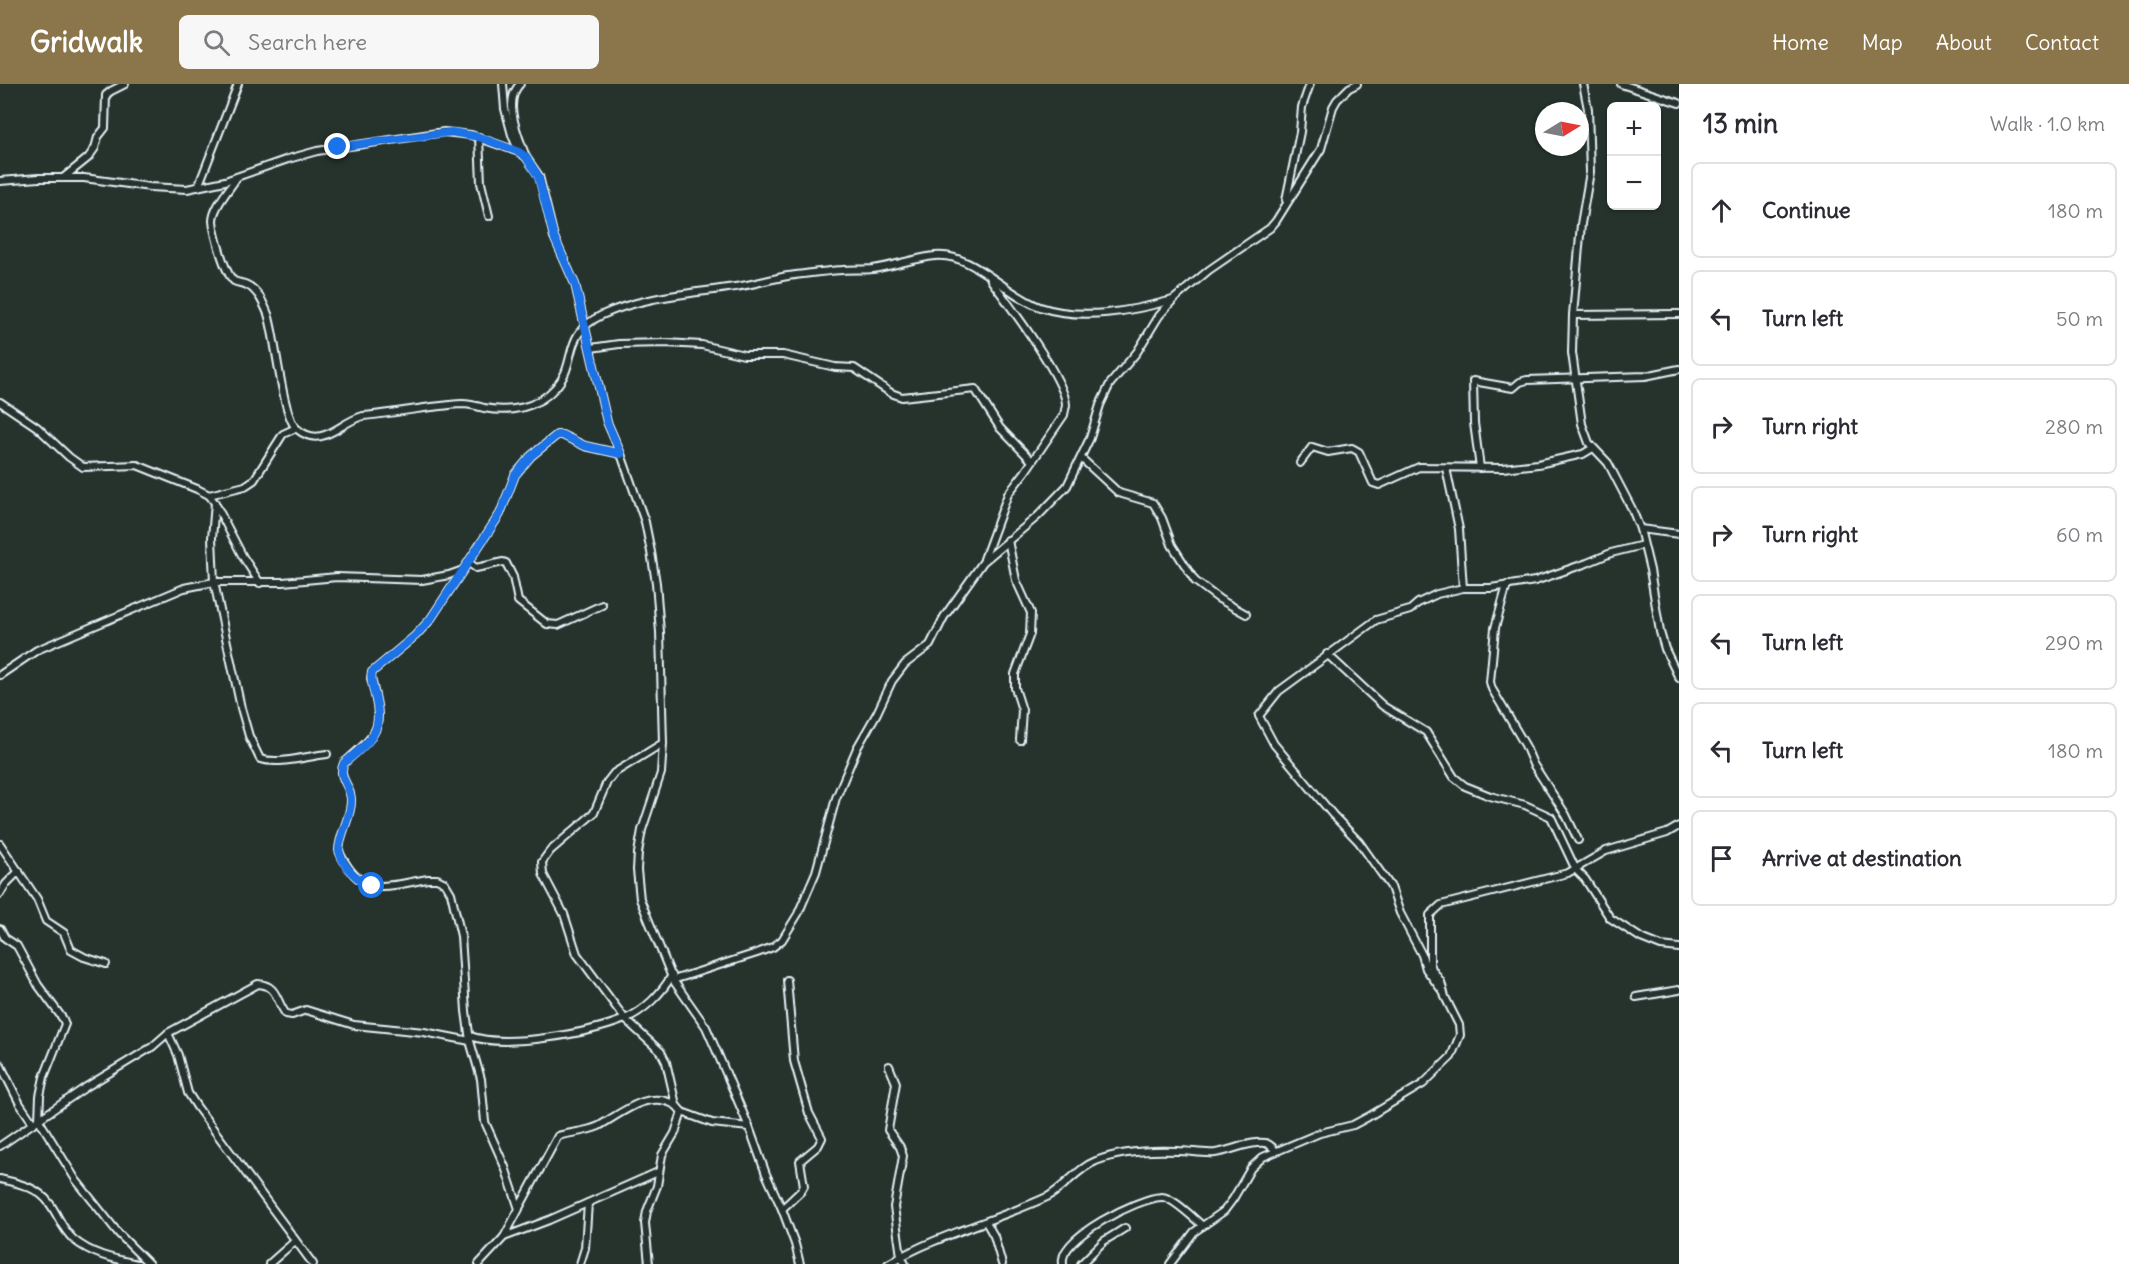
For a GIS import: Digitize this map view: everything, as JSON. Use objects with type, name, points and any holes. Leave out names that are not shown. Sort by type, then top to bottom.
[{"type":"street","points":[[62,178],[88,158],[95,148],[105,128],[106,95],[125,84]]},
{"type":"street","points":[[198,187],[238,84]]},
{"type":"street","points":[[503,84],[508,123],[519,152]]},
{"type":"street","points":[[520,84],[513,95],[512,104],[516,127],[526,157]]},
{"type":"street","points":[[1284,206],[1300,132],[1302,107],[1310,84]]},
{"type":"street","points":[[0,1146],[86,1087],[152,1047],[168,1033],[252,986],[263,984],[275,992],[286,1014],[292,1015],[306,1010],[354,1025],[482,1040],[558,1037],[626,1019],[649,1003],[672,978],[756,953],[773,947],[782,940],[798,914],[816,872],[836,798],[852,758],[889,686],[905,664],[930,645],[944,617],[983,562],[1057,499],[1067,486],[1081,458],[1110,384],[1137,352],[1159,316],[1173,300],[1209,270],[1276,221],[1321,149],[1337,100],[1348,88],[1357,84]]},
{"type":"street","points":[[1583,84],[1588,110],[1590,172],[1581,224],[1572,353],[1581,424],[1593,448],[1608,463],[1640,529],[1660,632],[1665,649],[1679,678]]},
{"type":"street","points":[[1621,84],[1679,103]]},
{"type":"street","points":[[0,179],[93,179],[168,189],[198,187],[237,177],[288,159],[367,142],[444,132],[479,137],[519,152],[536,170],[542,184],[554,237],[575,284],[607,422],[645,522],[655,573],[662,671],[663,743],[661,773],[642,830],[637,870],[640,899],[672,978],[706,1027],[782,1209],[800,1264]]},
{"type":"street","points":[[479,137],[481,183],[489,216]]},
{"type":"street","points":[[237,177],[219,205],[213,221],[224,262],[235,281],[254,289],[267,313],[274,333],[285,400],[296,428],[312,436],[329,435],[350,420],[363,416],[463,404],[500,409],[532,405],[556,388],[563,377],[576,336],[586,325],[602,315],[638,302],[737,287],[787,276],[871,269],[935,256],[948,256],[963,260],[1038,306],[1063,313],[1099,313],[1150,306],[1173,300]]},
{"type":"street","points":[[983,562],[1008,494],[1064,415],[1066,406],[1064,396],[1035,342],[989,277]]},
{"type":"street","points":[[1573,315],[1679,314]]},
{"type":"street","points":[[591,348],[619,344],[665,343],[702,345],[744,355],[783,355],[836,367],[854,368],[891,393],[903,397],[975,389],[1000,428],[1032,461]]},
{"type":"street","points":[[1479,468],[1473,414],[1473,381],[1512,388],[1523,380],[1645,376],[1679,369]]},
{"type":"street","points":[[0,402],[37,427],[83,467],[137,465],[208,495],[215,503],[243,557],[260,583]]},
{"type":"street","points":[[208,495],[245,486],[254,480],[283,434],[296,428]]},
{"type":"street","points":[[519,1209],[505,1167],[485,1122],[481,1078],[470,1039],[461,936],[451,893],[445,883],[437,879],[372,886],[357,878],[340,856],[339,850],[351,801],[349,789],[341,775],[344,763],[370,740],[376,730],[378,721],[372,672],[415,636],[430,620],[500,514],[515,475],[531,456],[557,435],[562,435],[585,446],[621,454]]},
{"type":"street","points":[[1300,463],[1312,447],[1328,452],[1352,448],[1359,452],[1373,483],[1377,485],[1419,467],[1479,468],[1538,464],[1583,454],[1593,448]]},
{"type":"street","points":[[1081,458],[1119,493],[1152,503],[1162,518],[1172,545],[1195,581],[1219,599],[1246,614]]},
{"type":"street","points":[[1446,468],[1459,530],[1463,588]]},
{"type":"street","points":[[215,503],[212,538],[214,582],[249,736],[260,759],[282,760],[327,754]]},
{"type":"street","points":[[1640,529],[1679,534]]},
{"type":"street","points":[[1008,540],[1016,580],[1031,613],[1030,634],[1015,674],[1015,688],[1023,710],[1020,740]]},
{"type":"street","points":[[1170,1264],[1194,1232],[1224,1211],[1230,1204],[1256,1162],[1320,1133],[1353,1125],[1426,1082],[1451,1057],[1460,1035],[1459,1025],[1444,994],[1426,969],[1422,956],[1400,913],[1391,887],[1359,842],[1333,815],[1274,744],[1261,720],[1261,712],[1279,691],[1376,620],[1410,610],[1418,603],[1437,594],[1463,588],[1491,588],[1535,580],[1611,553],[1643,545]]},
{"type":"street","points":[[469,563],[476,568],[506,563],[513,577],[518,601],[547,624],[558,625],[602,605]]},
{"type":"street","points":[[0,675],[38,650],[184,588],[214,582],[260,583],[337,577],[423,580],[464,570]]},
{"type":"street","points":[[1507,585],[1495,628],[1490,682],[1533,764],[1566,815],[1578,840]]},
{"type":"street","points":[[1327,654],[1383,706],[1426,732],[1454,777],[1465,786],[1490,796],[1526,805],[1551,817],[1576,870],[1585,879],[1610,918],[1641,938],[1661,946],[1679,948]]},
{"type":"street","points":[[663,743],[614,773],[606,782],[594,813],[550,851],[542,862],[543,874],[564,914],[577,954],[626,1019],[661,1052],[666,1062],[676,1105],[682,1112],[712,1123],[749,1127]]},
{"type":"street","points":[[1444,994],[1442,984],[1430,963],[1430,919],[1434,909],[1441,905],[1576,870],[1606,851],[1679,826]]},
{"type":"street","points":[[0,844],[38,899],[46,921],[64,933],[73,952],[106,964]]},
{"type":"street","points":[[0,894],[19,871]]},
{"type":"street","points":[[0,929],[5,938],[17,946],[38,985],[65,1024],[45,1077],[36,1121]]},
{"type":"street","points":[[782,1209],[801,1191],[804,1181],[800,1161],[818,1146],[822,1138],[808,1113],[794,1061],[787,980]]},
{"type":"street","points":[[1636,997],[1679,990]]},
{"type":"street","points":[[168,1033],[178,1055],[188,1093],[314,1264]]},
{"type":"street","points":[[0,1064],[20,1104],[36,1121],[76,1180],[119,1234],[149,1264]]},
{"type":"street","points":[[889,1066],[896,1083],[888,1130],[900,1147],[903,1156],[894,1207],[901,1256],[905,1264]]},
{"type":"street","points":[[479,1264],[504,1237],[558,1136],[598,1126],[648,1100],[660,1099],[676,1105]]},
{"type":"street","points":[[648,1264],[645,1223],[647,1210],[657,1186],[664,1150],[675,1133],[682,1112]]},
{"type":"street","points":[[888,1264],[901,1256],[1049,1196],[1060,1190],[1086,1166],[1106,1157],[1141,1152],[1215,1153],[1249,1144],[1265,1143],[1276,1151]]},
{"type":"street","points":[[504,1237],[658,1172]]},
{"type":"street","points":[[0,1179],[31,1188],[43,1196],[72,1238],[87,1249],[109,1258],[138,1264]]},
{"type":"street","points":[[1063,1264],[1063,1255],[1068,1246],[1102,1220],[1122,1210],[1160,1197],[1172,1201],[1203,1226]]},
{"type":"street","points":[[580,1264],[585,1248],[588,1203]]},
{"type":"street","points":[[986,1222],[994,1236],[1002,1264]]},
{"type":"street","points":[[1084,1263],[1104,1241],[1125,1228]]},
{"type":"street","points":[[269,1264],[296,1241]]},
{"type":"route","points":[[338,147],[452,132],[479,137],[519,152],[526,157],[536,170],[542,184],[554,237],[575,284],[607,422],[621,454],[585,446],[562,435],[557,435],[531,456],[515,475],[506,501],[489,534],[430,620],[415,636],[372,672],[371,678],[379,713],[378,721],[370,740],[344,763],[342,768],[341,775],[349,789],[351,801],[339,850],[340,856],[357,878],[372,886]]}]
